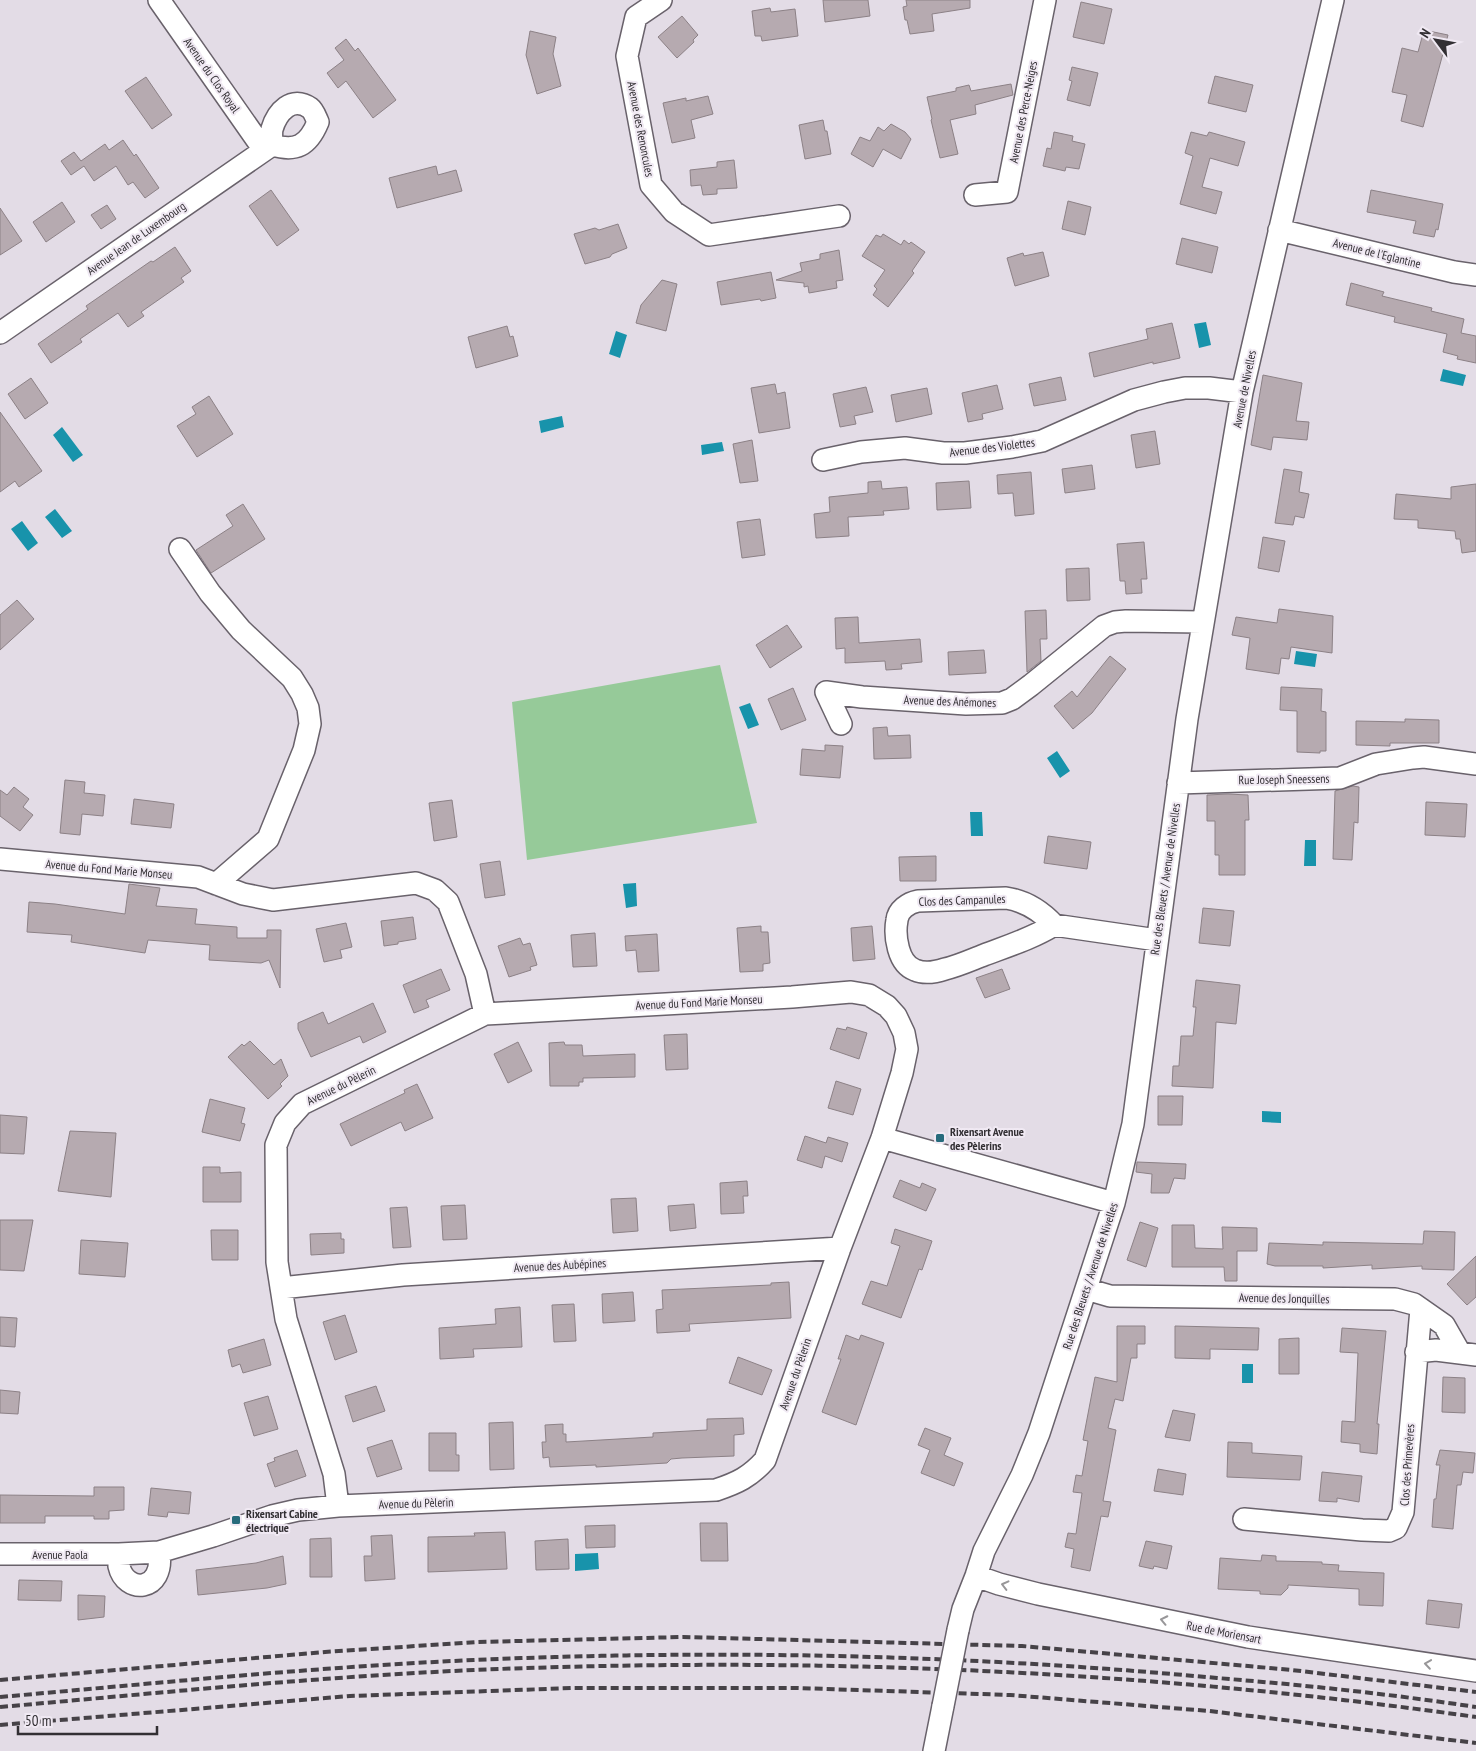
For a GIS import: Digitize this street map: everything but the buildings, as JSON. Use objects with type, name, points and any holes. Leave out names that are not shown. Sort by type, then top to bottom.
[{"type":"street","name":"Avenue du Clos Royal","points":[[160,0],[268,147]]},
{"type":"street","name":"Avenue des Renoncules","points":[[661,0],[636,17],[627,56],[652,185],[674,212],[709,235],[839,216]]},
{"type":"street","name":"Avenue des Perce-Neiges","points":[[975,195],[1007,192],[1045,0]]},
{"type":"street","name":"Avenue de Nivelles","points":[[1178,783],[1202,622],[1242,392],[1333,0]]},
{"type":"street","name":"Avenue Jean de Luxembourg","points":[[0,333],[268,147]]},
{"type":"street","name":"Avenue de l'Eglantine","points":[[1279,230],[1454,272],[1476,275]]},
{"type":"street","name":"Avenue des Violettes","points":[[823,460],[861,452],[905,448],[943,453],[965,453],[1012,447],[1042,442],[1134,400],[1164,392],[1185,388],[1209,388],[1242,392]]},
{"type":"street","points":[[180,549],[210,593],[240,630],[292,678],[308,708],[310,724],[304,750],[268,839],[216,884]]},
{"type":"street","name":"Avenue des Anémones","points":[[841,724],[826,692],[862,697],[949,703],[1002,703],[1012,699],[1031,685],[1104,626],[1126,621],[1202,622]]},
{"type":"street","name":"Rue Joseph Sneessens","points":[[1178,783],[1340,778],[1384,762],[1424,757],[1476,764]]},
{"type":"street","name":"Rue des Bleuets / Avenue de Nivelles","points":[[934,1751],[963,1609],[984,1551],[1022,1475],[1039,1433],[1114,1203],[1133,1124],[1178,783]]},
{"type":"street","name":"Avenue du Fond Marie Monseu","points":[[0,859],[198,877],[244,894],[273,900],[416,883],[435,890],[448,902],[476,974],[486,1014],[851,992],[869,995],[887,1006],[896,1016],[904,1033],[907,1049],[902,1073],[882,1138]]},
{"type":"street","name":"Clos des Campanules","points":[[1054,925],[1020,900],[1006,898],[918,901],[910,903],[896,919],[898,947],[902,960],[908,967],[916,971],[926,972],[944,970],[1011,945],[1054,925],[1157,940]]},
{"type":"street","name":"Avenue du Pèlerin","points":[[486,1014],[302,1104],[285,1123],[276,1145],[277,1262],[286,1319],[334,1474],[338,1506],[716,1490],[739,1482],[755,1471],[765,1460],[840,1248],[882,1138]]},
{"type":"street","points":[[882,1138],[1114,1203]]},
{"type":"street","name":"Avenue des Aubépines","points":[[281,1288],[402,1275],[840,1248]]},
{"type":"street","name":"Avenue des Jonquilles","points":[[1086,1289],[1110,1296],[1395,1299],[1407,1302],[1421,1309],[1444,1325],[1468,1354]]},
{"type":"street","name":"Clos des Primevères","points":[[1244,1519],[1362,1530],[1389,1531],[1396,1528],[1404,1512],[1421,1309]]},
{"type":"street","name":"Avenue des Jonquilles","points":[[1416,1352],[1436,1350],[1468,1354]]},
{"type":"street","name":"Avenue Paola","points":[[0,1554],[159,1552],[272,1516],[298,1510],[338,1506]]},
{"type":"street","points":[[119,1554],[119,1566],[122,1573],[128,1580],[142,1585],[154,1579],[159,1570],[159,1552]]},
{"type":"street","name":"Rue de Moriensart","points":[[976,1576],[1038,1594],[1248,1637],[1476,1671]]},
{"type":"green space","points":[[720,665],[757,823],[527,860],[512,702]]},
{"type":"water","points":[[1206,322],[1211,345],[1199,348],[1194,324]]},
{"type":"water","points":[[616,331],[627,335],[620,358],[609,354]]},
{"type":"water","points":[[1443,369],[1466,375],[1463,386],[1440,381]]},
{"type":"water","points":[[562,416],[564,427],[541,433],[539,421]]},
{"type":"water","points":[[62,427],[83,455],[73,462],[53,435]]},
{"type":"water","points":[[722,442],[724,451],[702,455],[701,445]]},
{"type":"water","points":[[55,509],[72,531],[62,538],[45,517]]},
{"type":"water","points":[[22,521],[38,543],[28,551],[11,529]]},
{"type":"water","points":[[1296,651],[1317,654],[1315,667],[1294,664]]},
{"type":"water","points":[[750,703],[759,725],[748,729],[739,707]]},
{"type":"water","points":[[1057,751],[1070,771],[1060,778],[1047,758]]},
{"type":"water","points":[[970,812],[982,812],[983,836],[971,836]]},
{"type":"water","points":[[1305,840],[1316,840],[1316,866],[1304,866]]},
{"type":"water","points":[[636,883],[637,906],[626,908],[623,884]]},
{"type":"water","points":[[1262,1111],[1281,1112],[1281,1123],[1262,1122]]},
{"type":"water","points":[[1242,1364],[1253,1364],[1253,1383],[1242,1383]]},
{"type":"water","points":[[598,1553],[599,1569],[575,1571],[575,1554]]},
{"type":"railway","points":[[0,1680],[325,1652],[477,1642],[683,1637],[1022,1646],[1292,1670],[1476,1692]]},
{"type":"railway","points":[[0,1697],[237,1676],[415,1663],[567,1657],[753,1655],[939,1659],[1125,1670],[1315,1687],[1476,1707]]},
{"type":"railway","points":[[0,1707],[237,1686],[415,1673],[599,1666],[725,1665],[851,1666],[1102,1678],[1352,1701],[1476,1717]]},
{"type":"railway","points":[[0,1725],[350,1696],[573,1688],[796,1688],[1010,1695],[1209,1711],[1476,1743]]},
{"type":"place","name":"Rixensart Avenue des Pèlerins","points":[[940,1138]]},
{"type":"place","name":"Rixensart Cabine électrique","points":[[236,1520]]}]
